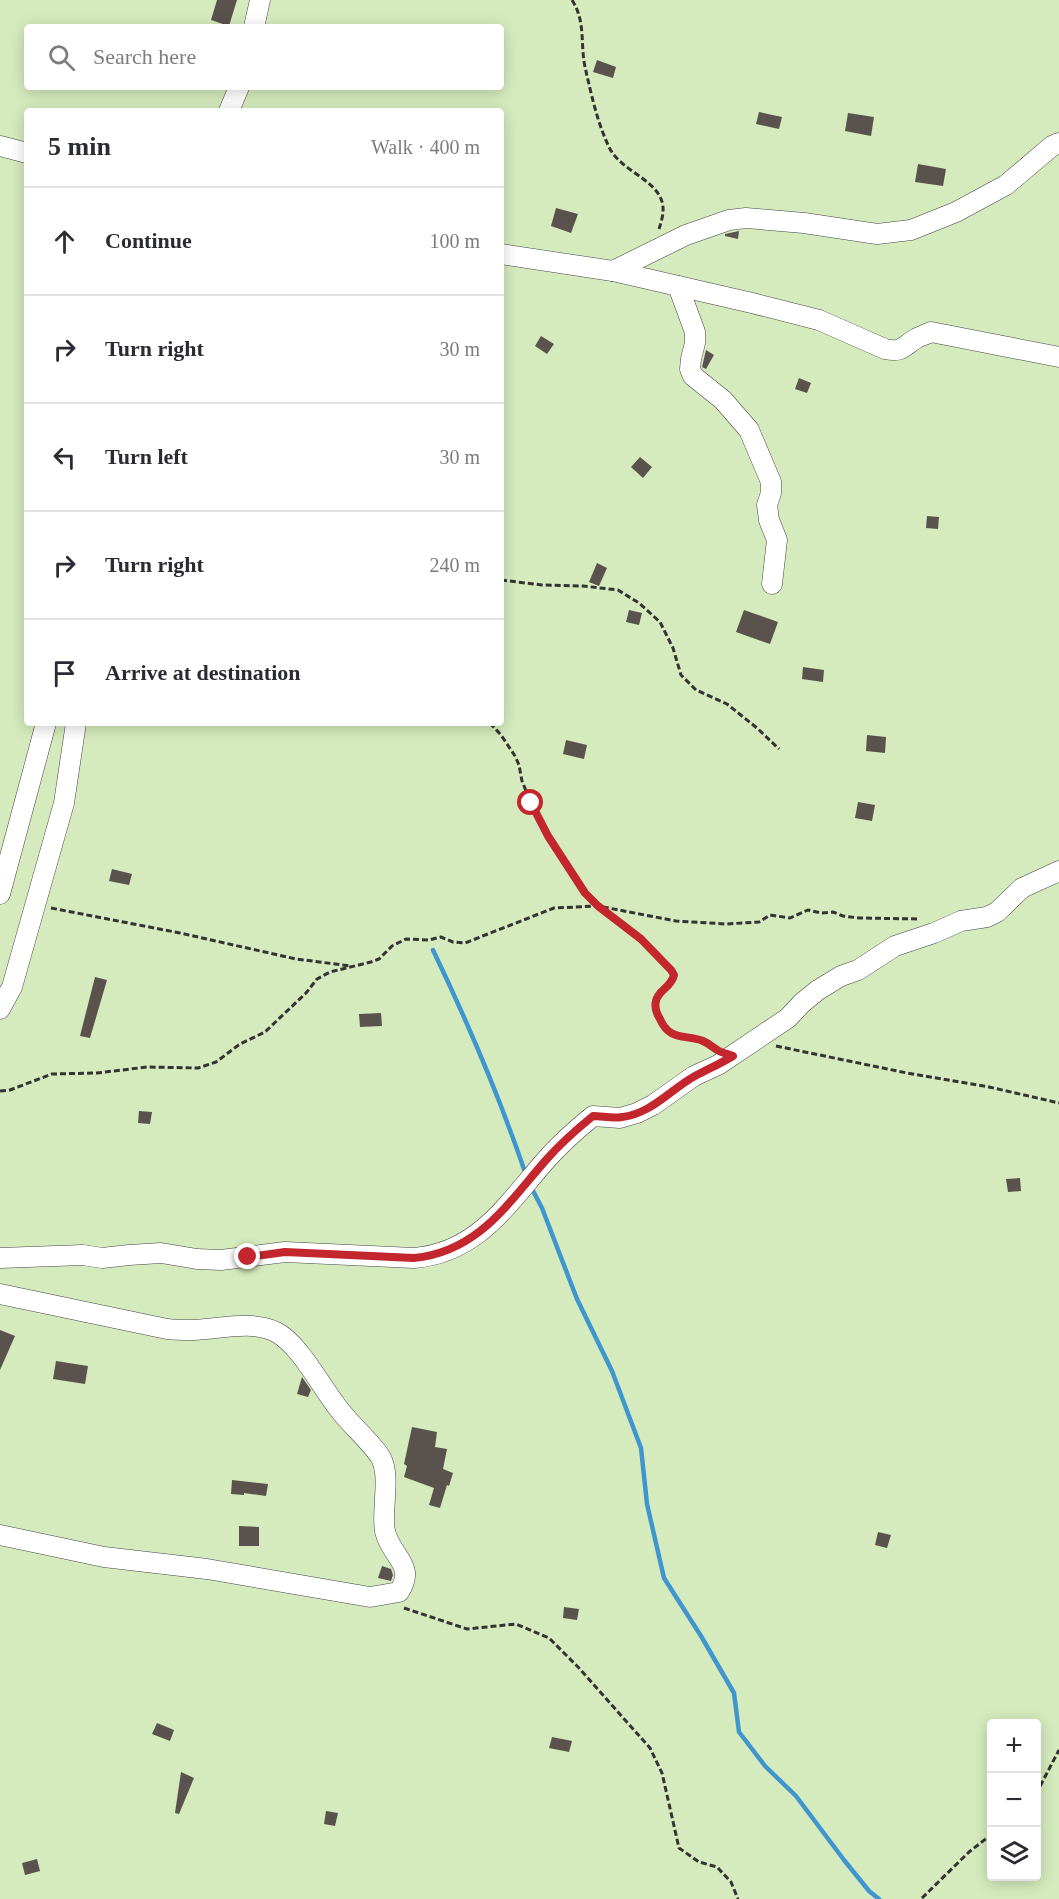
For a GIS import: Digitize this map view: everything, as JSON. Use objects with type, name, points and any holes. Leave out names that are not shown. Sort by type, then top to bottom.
[{"type":"street","points":[[255,24],[260,0]]},
{"type":"street","points":[[231,108],[238,90]]},
{"type":"street","points":[[613,271],[686,235],[737,219],[804,223],[878,234],[911,230],[956,212],[1006,185],[1052,146],[1059,143]]},
{"type":"street","points":[[0,146],[24,152]]},
{"type":"street","points":[[504,254],[613,271],[819,320],[885,349],[896,351],[931,332],[1059,357]]},
{"type":"street","points":[[678,286],[695,333],[690,369],[693,376],[723,400],[749,430],[771,482],[771,493],[767,506],[769,520],[777,540],[772,584]]},
{"type":"street","points":[[0,894],[45,726]]},
{"type":"street","points":[[0,1009],[12,987],[64,803],[76,726]]},
{"type":"street","points":[[0,1258],[83,1255],[102,1258],[161,1253],[221,1260],[285,1252],[414,1258],[433,1255],[464,1243],[487,1227],[547,1159],[593,1116],[620,1118],[637,1113],[672,1093],[693,1076],[733,1056],[788,1018],[802,1003],[834,981],[858,970],[895,946],[962,921],[987,917],[996,912],[1022,888],[1059,871]]},
{"type":"street","points":[[0,1294],[167,1329],[195,1330],[261,1326],[284,1337],[295,1348],[341,1413],[381,1459],[386,1506],[384,1528],[388,1542],[405,1566],[406,1573],[404,1586],[399,1593],[370,1597],[207,1569],[104,1557],[0,1535]]},
{"type":"path","points":[[572,0],[582,26],[585,65],[604,135],[620,163],[658,190],[664,212],[659,230]]},
{"type":"path","points":[[504,580],[618,590],[639,603],[660,622],[673,648],[681,675],[696,690],[727,704],[779,749]]},
{"type":"path","points":[[493,726],[515,756],[526,792],[548,836],[585,893],[641,939],[674,975],[670,984],[658,995],[655,1005],[663,1026],[673,1035],[698,1039],[733,1056]]},
{"type":"path","points":[[35,905],[180,933],[296,959],[353,966]]},
{"type":"path","points":[[0,1091],[10,1090],[52,1074],[97,1073],[147,1067],[198,1068],[216,1062],[240,1044],[265,1032],[306,993],[317,979],[330,972],[370,963],[379,959],[392,946],[406,939],[429,940],[441,937],[453,942],[465,943],[554,908],[598,906],[675,921],[726,924],[759,922],[770,915],[790,918],[808,910],[859,918],[920,920],[947,927]]},
{"type":"path","points":[[750,1043],[792,1048],[1059,1103]]},
{"type":"path","points":[[402,1608],[467,1629],[516,1624],[549,1638],[650,1748],[662,1773],[679,1848],[699,1862],[717,1867],[731,1882],[738,1899]]},
{"type":"path","points":[[1041,1784],[1059,1750]]},
{"type":"path","points":[[922,1898],[969,1852],[987,1838]]},
{"type":"green space","points":[[0,0],[1059,0],[1059,1899],[0,1899]]},
{"type":"building","points":[[217,0],[237,0],[230,24],[211,20]]},
{"type":"building","points":[[597,60],[616,67],[613,78],[593,72]]},
{"type":"building","points":[[759,112],[782,117],[779,129],[756,124]]},
{"type":"building","points":[[848,113],[874,117],[871,136],[845,131]]},
{"type":"building","points":[[918,164],[946,169],[943,186],[915,182]]},
{"type":"building","points":[[556,208],[578,214],[571,233],[551,226]]},
{"type":"building","points":[[739,231],[738,239],[725,236],[725,234]]},
{"type":"building","points":[[541,336],[554,344],[547,354],[535,346]]},
{"type":"building","points":[[706,350],[714,355],[706,369],[702,367]]},
{"type":"building","points":[[799,378],[811,383],[807,393],[795,389]]},
{"type":"building","points":[[640,457],[652,467],[643,478],[631,467]]},
{"type":"building","points":[[927,516],[939,517],[938,529],[926,528]]},
{"type":"building","points":[[597,563],[607,568],[599,586],[589,582]]},
{"type":"building","points":[[629,610],[642,613],[639,625],[626,622]]},
{"type":"building","points":[[744,610],[778,622],[770,644],[736,632]]},
{"type":"building","points":[[803,667],[824,670],[823,682],[802,679]]},
{"type":"building","points":[[867,735],[886,737],[885,753],[866,751]]},
{"type":"building","points":[[566,740],[587,745],[584,759],[563,754]]},
{"type":"building","points":[[858,802],[875,805],[872,821],[855,818]]},
{"type":"building","points":[[112,869],[132,874],[129,885],[109,881]]},
{"type":"building","points":[[95,977],[107,980],[90,1038],[80,1036]]},
{"type":"building","points":[[381,1013],[382,1026],[360,1027],[359,1014]]},
{"type":"building","points":[[139,1111],[152,1112],[150,1124],[138,1123]]},
{"type":"building","points":[[1020,1178],[1021,1191],[1008,1192],[1006,1179]]},
{"type":"building","points":[[0,1330],[15,1336],[0,1370]]},
{"type":"building","points":[[56,1361],[88,1366],[85,1384],[53,1379]]},
{"type":"building","points":[[302,1377],[311,1390],[308,1397],[297,1394]]},
{"type":"building","points":[[412,1427],[437,1432],[435,1447],[447,1449],[443,1469],[453,1473],[440,1508],[429,1505],[434,1488],[404,1477],[407,1466],[404,1464]]},
{"type":"building","points":[[232,1480],[268,1484],[266,1496],[231,1494]]},
{"type":"building","points":[[239,1526],[259,1527],[259,1546],[239,1546]]},
{"type":"building","points":[[878,1532],[891,1535],[887,1548],[875,1545]]},
{"type":"building","points":[[382,1566],[391,1569],[393,1575],[391,1581],[378,1578]]},
{"type":"building","points":[[564,1607],[579,1609],[577,1620],[563,1618]]},
{"type":"building","points":[[157,1723],[174,1730],[170,1741],[152,1734]]},
{"type":"building","points":[[552,1737],[572,1741],[569,1752],[549,1748]]},
{"type":"building","points":[[181,1772],[194,1778],[179,1814],[175,1813]]},
{"type":"building","points":[[326,1811],[338,1813],[335,1826],[324,1824]]},
{"type":"building","points":[[37,1859],[40,1871],[25,1875],[22,1863]]},
{"type":"waterway","points":[[433,950],[483,1061],[526,1175]]},
{"type":"waterway","points":[[530,1185],[542,1208],[577,1299],[612,1371],[641,1448],[647,1504],[664,1578],[734,1693],[739,1732],[765,1766],[796,1796],[844,1860],[869,1891],[879,1899]]},
{"type":"route","points":[[248,1257],[285,1252],[414,1258],[433,1255],[464,1243],[487,1227],[547,1159],[593,1116],[620,1118],[637,1113],[672,1093],[693,1076],[733,1056],[698,1039],[673,1035],[663,1026],[655,1005],[658,995],[670,984],[674,975],[668,965],[641,939],[585,893],[548,836],[531,803]]}]
